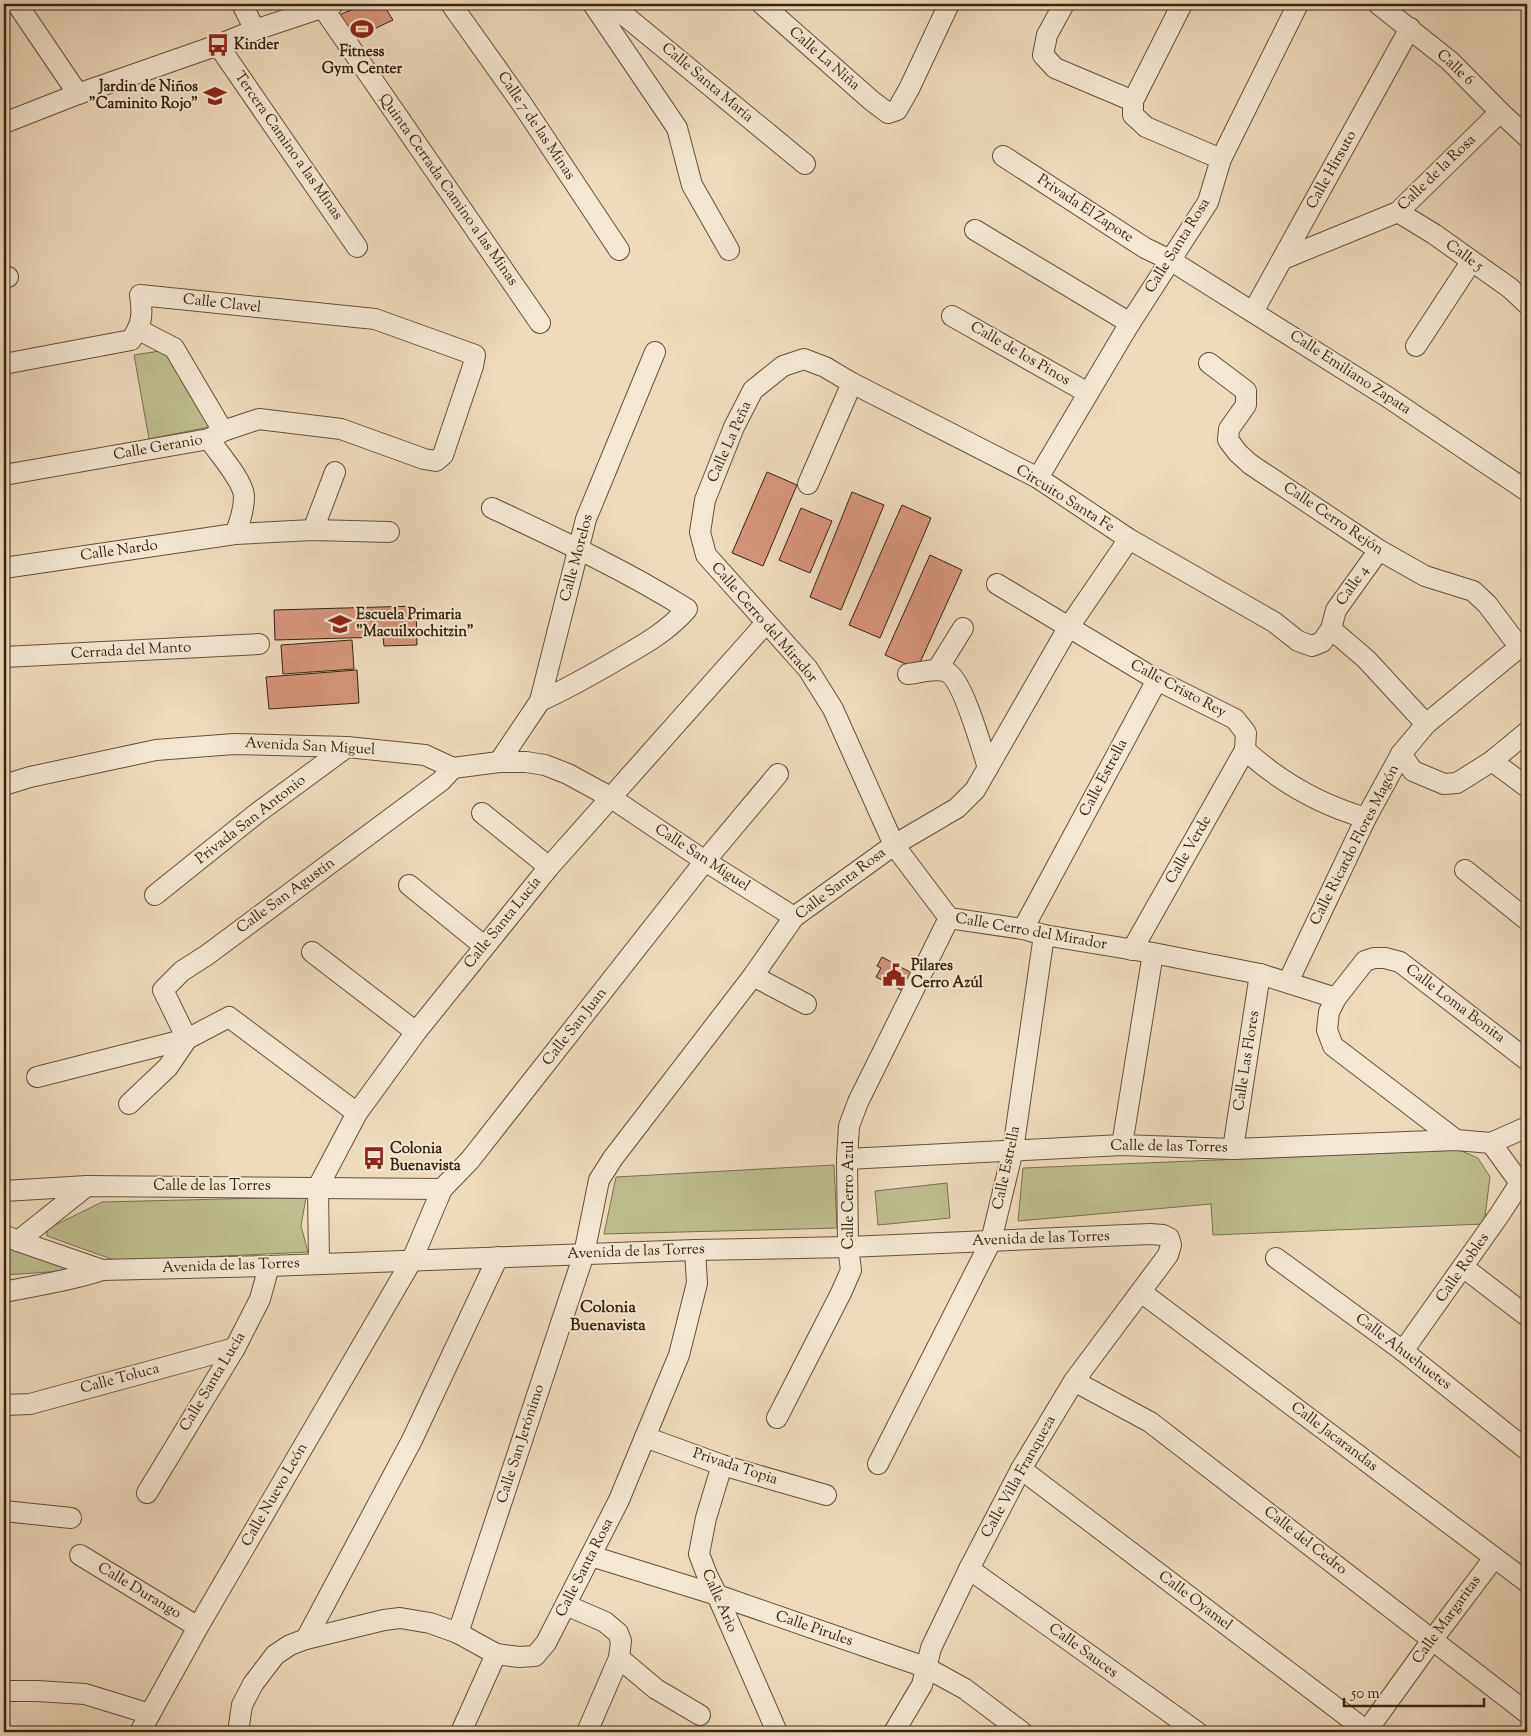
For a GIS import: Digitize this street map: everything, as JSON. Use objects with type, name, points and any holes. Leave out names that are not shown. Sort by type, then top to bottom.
[{"type":"street","points":[[17,4],[78,94]]},
{"type":"street","points":[[242,4],[255,30]]},
{"type":"street","name":"Calle 7 de las Minas","points":[[451,4],[522,104],[619,250]]},
{"type":"street","points":[[593,4],[677,128],[692,185],[729,250]]},
{"type":"street","name":"Calle Santa María","points":[[608,4],[629,19],[805,164]]},
{"type":"street","name":"Calle La Niña","points":[[762,4],[888,113],[897,110],[909,89],[949,4]]},
{"type":"street","points":[[1064,4],[1048,35],[1042,55],[1055,68],[1133,101]]},
{"type":"street","points":[[1182,4],[1133,101],[1133,115],[1146,127],[1221,159]]},
{"type":"street","name":"Calle Santa Rosa","points":[[1038,478],[1130,323],[1208,202],[1221,159],[1298,4]]},
{"type":"street","name":"Calle 6","points":[[1378,4],[1450,61],[1527,137]]},
{"type":"street","points":[[4,123],[255,30],[328,6]]},
{"type":"street","name":"Quinta Cerrada Camino a las Minas","points":[[328,6],[540,323]]},
{"type":"street","name":"Calle Hirsuto","points":[[1254,312],[1410,28]]},
{"type":"street","name":"Tercera Camino a las Minas","points":[[218,45],[357,247]]},
{"type":"street","name":"Calle de la Rosa","points":[[1283,259],[1398,212],[1500,112]]},
{"type":"street","name":"Privada El Zapote","points":[[1003,156],[1145,248],[1170,260]]},
{"type":"street","name":"Calle 5","points":[[1398,212],[1434,234],[1510,288],[1527,304]]},
{"type":"street","points":[[976,230],[1130,323]]},
{"type":"street","name":"Calle Emiliano Zapata","points":[[1170,260],[1386,396],[1527,491]]},
{"type":"street","points":[[1416,346],[1472,262]]},
{"type":"street","name":"Calle Clavel","points":[[138,330],[143,311],[140,295],[376,319],[475,355],[443,455],[436,461],[424,459]]},
{"type":"street","name":"Calle de los Pinos","points":[[952,316],[1088,393]]},
{"type":"street","points":[[4,364],[131,340],[138,330],[174,348],[244,494],[242,518],[235,534]]},
{"type":"street","name":"Calle Morelos","points":[[499,762],[540,701],[586,519],[654,352]]},
{"type":"street","name":"Circuito Santa Fe","points":[[783,366],[804,359],[825,367],[852,383],[1038,478],[1129,540],[1274,622],[1298,641],[1312,646]]},
{"type":"street","name":"Calle Cerro Rejón","points":[[1209,363],[1246,392],[1246,406],[1229,429],[1228,440],[1250,464],[1379,550],[1425,576],[1473,592],[1487,604],[1524,644]]},
{"type":"street","name":"Calle La Peña","points":[[700,532],[705,500],[734,426],[753,390],[783,366]]},
{"type":"street","points":[[808,484],[852,383]]},
{"type":"street","name":"Calle Geranio","points":[[4,475],[216,435],[259,419],[341,429],[424,459]]},
{"type":"street","points":[[314,530],[335,472]]},
{"type":"street","points":[[492,508],[579,550],[663,594],[687,609],[678,620],[639,647],[576,684],[540,701]]},
{"type":"street","name":"Calle Nardo","points":[[4,568],[235,534],[314,530],[389,532]]},
{"type":"street","name":"Calle Cerro del Mirador","points":[[700,532],[706,554],[808,669],[833,709],[894,845],[949,918],[1023,929],[1044,935],[1153,953],[1260,974],[1336,998]]},
{"type":"street","name":"Calle Santa Rosa","points":[[584,1254],[599,1180],[753,976],[794,917],[894,845],[957,808],[975,790],[1068,628],[1129,540]]},
{"type":"street","name":"Calle 4","points":[[1312,646],[1322,642],[1331,629],[1336,610],[1379,550]]},
{"type":"street","name":"Calle Cristo Rey","points":[[997,584],[1157,680],[1235,719],[1246,733],[1246,750]]},
{"type":"street","name":"Calle Santa Lucía","points":[[319,1264],[318,1187],[357,1114],[416,1032],[548,867],[766,623]]},
{"type":"street","points":[[937,670],[963,628]]},
{"type":"street","points":[[1331,629],[1366,659],[1426,724]]},
{"type":"street","name":"Cerrada del Manto","points":[[4,658],[259,644]]},
{"type":"street","name":"Calle Ricardo Flores Magón","points":[[1288,982],[1366,818],[1401,754],[1426,724],[1524,644]]},
{"type":"street","points":[[908,674],[937,670],[946,672],[954,679],[967,706],[988,768]]},
{"type":"street","name":"Calle Estrella","points":[[1023,929],[1157,680]]},
{"type":"street","points":[[1401,754],[1413,771],[1444,784],[1457,783],[1492,761],[1527,732]]},
{"type":"street","name":"Avenida San Miguel","points":[[4,785],[30,777],[156,750],[234,744],[347,747],[426,755],[453,768]]},
{"type":"street","name":"Privada San Antonio","points":[[156,895],[256,814],[347,747]]},
{"type":"street","points":[[1246,750],[1266,769],[1299,790],[1346,812],[1366,818]]},
{"type":"street","name":"Calle Verde","points":[[1132,950],[1246,750]]},
{"type":"street","points":[[1492,761],[1527,787]]},
{"type":"street","points":[[453,768],[499,762],[526,762],[568,774],[610,797]]},
{"type":"street","name":"Calle San Agustín","points":[[188,1039],[163,990],[182,971],[207,955],[441,781],[453,768]]},
{"type":"street","points":[[705,861],[778,774]]},
{"type":"street","name":"Calle San Miguel","points":[[610,797],[705,861],[794,917]]},
{"type":"street","points":[[482,813],[548,867]]},
{"type":"street","name":"Calle San Juan","points":[[442,1189],[470,1160],[705,861]]},
{"type":"street","points":[[1465,870],[1527,920]]},
{"type":"street","points":[[409,885],[484,946]]},
{"type":"street","name":"Calle Cerro Azul","points":[[777,1418],[851,1270],[848,1247],[847,1160],[849,1126],[858,1102],[949,918]]},
{"type":"street","name":"Calle Estrella","points":[[878,1464],[991,1241],[1013,1150],[1044,935]]},
{"type":"street","points":[[312,952],[416,1032]]},
{"type":"street","points":[[1122,1145],[1153,953]]},
{"type":"street","name":"Calle Loma Bonita","points":[[1336,998],[1365,961],[1374,958],[1385,958],[1400,962],[1527,1060]]},
{"type":"street","name":"Calle Las Flores","points":[[1233,1149],[1260,974]]},
{"type":"street","points":[[753,976],[806,1004]]},
{"type":"street","points":[[1336,998],[1329,1012],[1327,1030],[1333,1046],[1456,1140]]},
{"type":"street","points":[[37,1077],[188,1039],[229,1017],[357,1114]]},
{"type":"street","points":[[130,1104],[168,1067],[188,1039]]},
{"type":"street","name":"Calle de las Torres","points":[[847,1160],[1122,1145],[1233,1149],[1456,1140],[1491,1143],[1527,1127]]},
{"type":"street","points":[[1491,1143],[1524,1185]]},
{"type":"street","name":"Calle Robles","points":[[1403,1351],[1524,1185]]},
{"type":"street","points":[[11,1238],[87,1186]]},
{"type":"street","name":"Calle de las Torres","points":[[4,1191],[87,1186],[442,1189]]},
{"type":"street","name":"Calle Nuevo León","points":[[140,1732],[198,1627],[412,1260],[442,1189]]},
{"type":"street","name":"Avenida de las Torres","points":[[4,1292],[53,1281],[77,1278],[102,1270],[269,1266],[695,1250],[848,1247],[1150,1234],[1169,1238]]},
{"type":"street","name":"Avenida de las Torres","points":[[11,1238],[102,1270]]},
{"type":"street","name":"Calle Villa Franqueza","points":[[894,1732],[922,1685],[931,1648],[969,1569],[1022,1469],[1074,1381],[1168,1255],[1171,1245],[1169,1238]]},
{"type":"street","name":"Calle Santa Rosa","points":[[238,1732],[242,1705],[252,1684],[275,1655],[290,1645],[306,1638],[400,1618],[430,1623],[458,1633],[496,1654],[519,1658],[535,1656],[546,1644],[619,1500],[679,1355],[697,1283],[695,1250]]},
{"type":"street","name":"Calle San Jerónimo","points":[[458,1633],[584,1254]]},
{"type":"street","points":[[306,1638],[412,1440],[498,1257]]},
{"type":"street","name":"Calle Ahuehuetes","points":[[1276,1258],[1403,1351],[1527,1450]]},
{"type":"street","name":"Calle Santa Lucía","points":[[146,1493],[235,1348],[260,1299],[269,1266]]},
{"type":"street","points":[[1463,1267],[1527,1316]]},
{"type":"street","name":"Calle Jacarandas","points":[[1141,1292],[1494,1558],[1526,1579]]},
{"type":"street","name":"Calle Toluca","points":[[4,1405],[30,1404],[235,1348]]},
{"type":"street","name":"Calle del Cedro","points":[[1074,1381],[1150,1422],[1527,1713]]},
{"type":"street","name":"Privada Topia","points":[[645,1437],[722,1465],[826,1495]]},
{"type":"street","name":"Calle Ario","points":[[722,1465],[706,1518],[699,1554],[777,1732]]},
{"type":"street","name":"Calle Oyamel","points":[[1022,1469],[1367,1732]]},
{"type":"street","points":[[4,1511],[71,1518]]},
{"type":"street","name":"Calle Durango","points":[[80,1555],[198,1627]]},
{"type":"street","name":"Calle Pirules","points":[[591,1556],[717,1595],[925,1667],[966,1689],[1022,1732]]},
{"type":"street","name":"Calle Margaritas","points":[[1367,1732],[1433,1639],[1494,1558]]},
{"type":"street","name":"Calle Sauces","points":[[969,1569],[1197,1732]]},
{"type":"street","points":[[566,1605],[605,1622],[618,1633],[620,1650],[587,1732]]},
{"type":"street","points":[[620,1650],[656,1689],[700,1715]]},
{"type":"street","points":[[461,1732],[496,1654]]},
{"type":"street","points":[[4,1691],[86,1694],[150,1714]]},
{"type":"green space","points":[[172,349],[214,426],[149,439],[134,355]]},
{"type":"green space","points":[[1459,1150],[1478,1158],[1490,1177],[1484,1224],[1213,1235],[1211,1204],[1018,1221],[1023,1168]]},
{"type":"green space","points":[[834,1165],[837,1228],[604,1234],[616,1177]]},
{"type":"green space","points":[[947,1183],[950,1218],[878,1225],[875,1191]]},
{"type":"green space","points":[[306,1197],[301,1226],[308,1252],[117,1261],[47,1236],[47,1229],[102,1202]]},
{"type":"green space","points":[[4,1243],[61,1262],[63,1271],[4,1275]]},
{"type":"building","name":"Fitness Gym Center","points":[[366,4],[383,4],[393,20],[355,38],[339,15]]},
{"type":"building","points":[[767,472],[797,485],[763,566],[732,553]]},
{"type":"building","points":[[852,492],[884,505],[841,610],[810,597]]},
{"type":"building","points":[[902,505],[931,518],[880,638],[849,625]]},
{"type":"building","points":[[801,508],[832,521],[810,573],[779,560]]},
{"type":"building","points":[[930,555],[962,570],[917,669],[885,655]]},
{"type":"building","points":[[416,606],[417,645],[384,646],[383,637],[275,640],[274,610]]},
{"type":"building","points":[[352,640],[354,669],[283,674],[281,645]]},
{"type":"building","points":[[357,670],[359,703],[269,709],[266,677]]},
{"type":"building","name":"Pilares Cerro Azúl","points":[[882,957],[912,973],[903,991],[876,977],[881,968],[877,966]]},
{"type":"place","name":"Fitness Gym Center","points":[[362,29]]},
{"type":"place","name":"Kinder","points":[[218,45]]},
{"type":"place","name":"Jardin de Niños \"Caminito Rojo\"","points":[[215,96]]},
{"type":"place","name":"Escuela Primaria \"Macuilxochitzin\"","points":[[340,624]]},
{"type":"place","name":"Pilares Cerro Azúl","points":[[894,975]]},
{"type":"place","name":"Colonia Buenavista","points":[[374,1158]]},
{"type":"district","name":"Colonia Buenavista","points":[[608,1317]]}]
